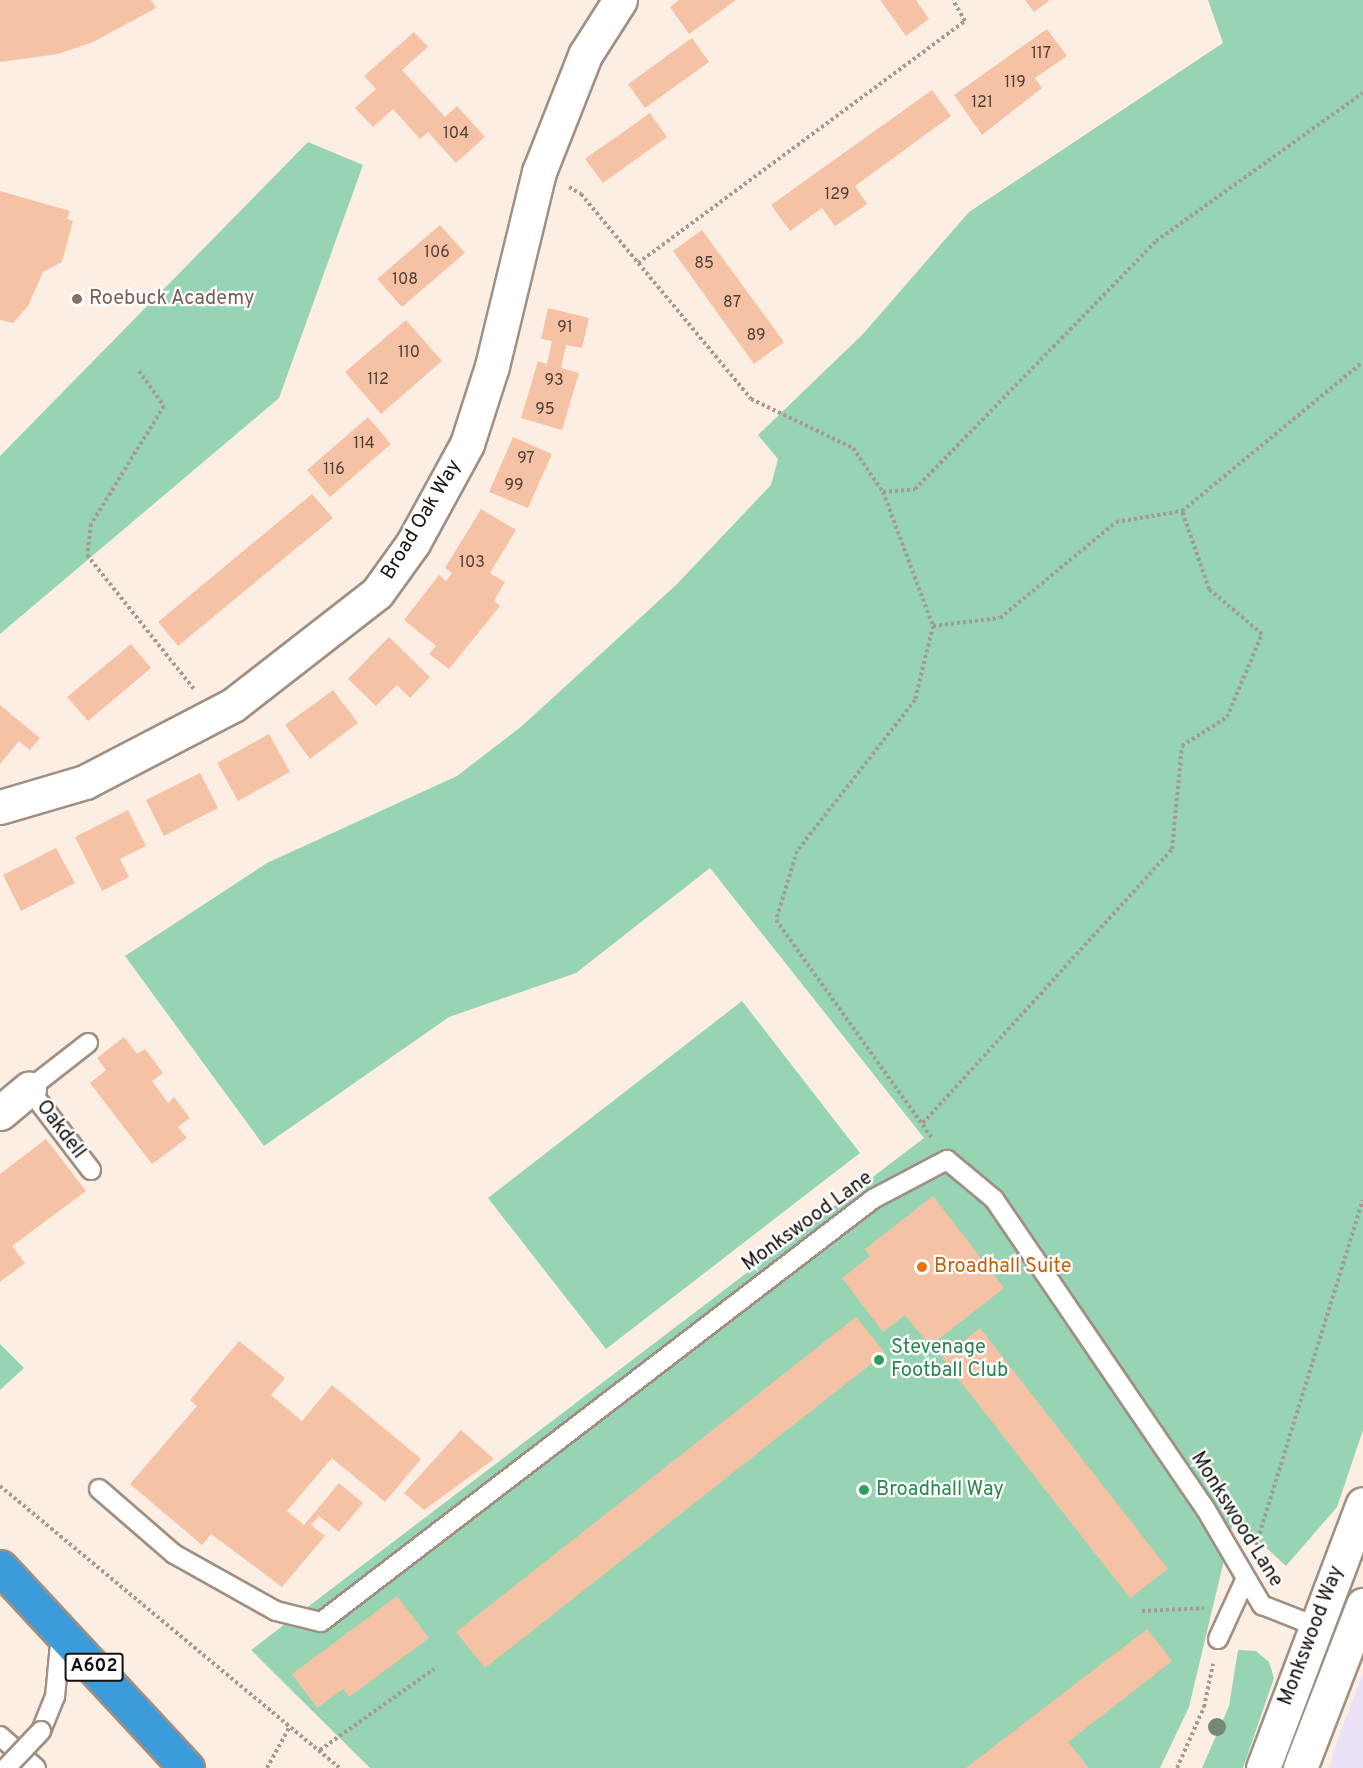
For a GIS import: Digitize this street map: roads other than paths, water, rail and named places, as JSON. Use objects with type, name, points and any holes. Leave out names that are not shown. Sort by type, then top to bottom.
[{"type":"highway","name":"A602","points":[[0,1567],[187,1768]]},
{"type":"street","name":"Broad Oak Way","points":[[0,807],[85,782],[215,715],[377,593],[413,543],[467,444],[492,366],[539,172],[585,55],[620,0]]},
{"type":"street","name":"Oakdell","points":[[0,1113],[29,1089]]},
{"type":"street","name":"Monkswood Way","points":[[1263,1768],[1363,1504]]},
{"type":"street","name":"Monkswood Way","points":[[1300,1768],[1363,1605]]},
{"type":"lane","name":"Oakdell","points":[[88,1043],[29,1089],[91,1170]]},
{"type":"lane","name":"Monkswood Lane","points":[[99,1489],[174,1554],[276,1611],[321,1622],[873,1199],[947,1160],[994,1199],[1205,1508],[1245,1580],[1263,1605],[1315,1626]]},
{"type":"lane","points":[[1218,1639],[1245,1580]]},
{"type":"lane","points":[[6,1768],[41,1731],[55,1697],[61,1632]]},
{"type":"lane","points":[[0,1736],[36,1768]]},
{"type":"place","name":"Roebuck Academy","points":[[77,299]]},
{"type":"place","name":"Broadhall Suite","points":[[922,1267]]},
{"type":"place","name":"Stevenage Football Club","points":[[879,1360]]},
{"type":"place","name":"Broadhall Way","points":[[864,1490]]}]
